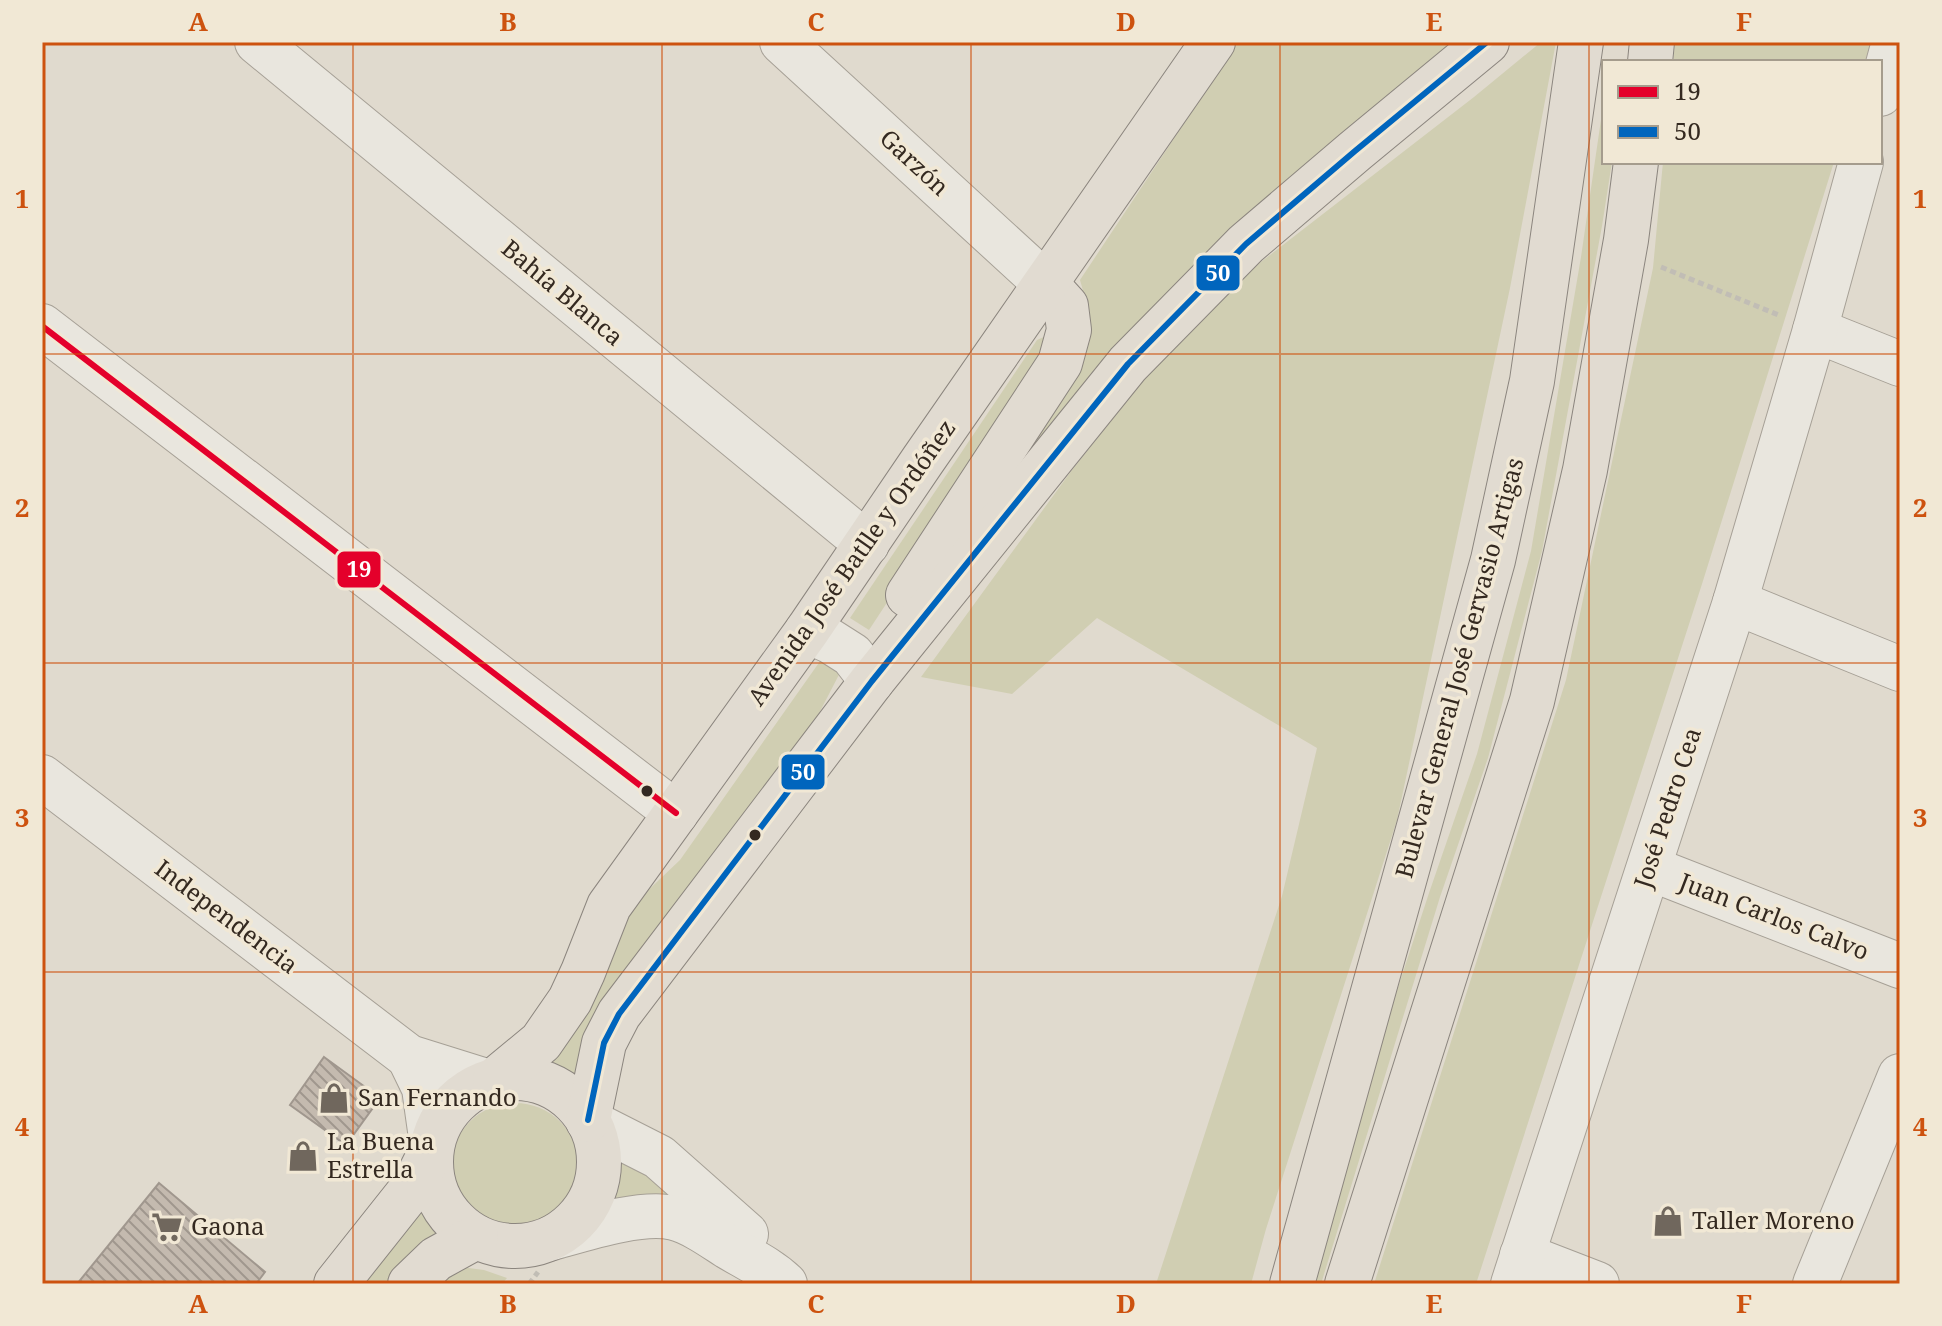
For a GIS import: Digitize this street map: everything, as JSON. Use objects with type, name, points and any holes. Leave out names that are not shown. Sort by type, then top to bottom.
[{"type":"main road","name":"Avenida José Batlle y Ordóñez","points":[[492,1081],[541,1042],[563,1011],[583,972],[609,906],[807,631],[1213,42]]},
{"type":"main road","points":[[588,1120],[604,1043],[619,1014],[872,681],[1118,375],[1246,244],[1487,42]]},
{"type":"main road","name":"Bulevar General José Gervasio Artigas","points":[[1292,1284],[1493,560],[1532,381],[1581,42]]},
{"type":"main road","points":[[1347,1284],[1532,701],[1585,470],[1624,252],[1636,164]]},
{"type":"main road","points":[[872,681],[887,628],[1060,363],[1069,330],[1066,306],[1046,284]]},
{"type":"main road","points":[[336,1284],[413,1187],[432,1148],[439,1124],[452,1106],[469,1091],[492,1081],[531,1079],[548,1085],[577,1105],[588,1120],[598,1147],[598,1173],[590,1200],[574,1222],[552,1238],[527,1246],[501,1246],[476,1237],[455,1222],[440,1201],[431,1176],[432,1148]]},
{"type":"main road","points":[[410,1284],[436,1259],[476,1237]]},
{"type":"street","name":"Bahía Blanca","points":[[257,42],[867,544]]},
{"type":"street","name":"Garzón","points":[[782,42],[1046,284]]},
{"type":"street","points":[[1882,87],[1894,42]]},
{"type":"street","name":"José Pedro Cea","points":[[1517,1269],[1735,602],[1860,164]]},
{"type":"street","points":[[42,326],[676,813]]},
{"type":"street","points":[[1815,330],[1900,364]]},
{"type":"street","points":[[1735,602],[1900,669]]},
{"type":"street","points":[[807,631],[852,655],[872,681]]},
{"type":"street","name":"Independencia","points":[[42,777],[409,1057],[492,1081]]},
{"type":"street","name":"Juan Carlos Calvo","points":[[1649,868],[1900,966]]},
{"type":"street","name":"Independencia","points":[[409,1057],[424,1088],[432,1148]]},
{"type":"street","points":[[1815,1284],[1900,1076]]},
{"type":"street","points":[[588,1120],[668,1164],[753,1240],[778,1278]]},
{"type":"street","points":[[552,1238],[608,1223],[660,1215],[691,1224],[778,1278]]},
{"type":"street","points":[[1517,1269],[1597,1284]]},
{"type":"path","points":[[1624,252],[1815,330]]},
{"type":"shaded area","points":[[1238,42],[1455,42],[1027,459],[1017,451],[1076,353],[1090,315],[1080,280]]},
{"type":"shaded area","points":[[1541,42],[1556,42],[1510,288],[1397,820],[1251,1284],[1156,1284],[1282,896],[1317,748],[1097,618],[1012,694],[921,677],[1072,470],[1143,381],[1200,319],[1257,265]]},
{"type":"shaded area","points":[[1675,42],[1871,42],[1866,60],[1673,60]]},
{"type":"shaded area","points":[[1602,113],[1602,164],[1612,164],[1542,551],[1488,758],[1440,897],[1321,1284],[1307,1284],[1341,1161],[1477,754],[1531,551]]},
{"type":"shaded area","points":[[1663,164],[1833,164],[1702,584],[1476,1284],[1374,1284],[1566,680],[1653,268]]},
{"type":"shaded area","points":[[1046,336],[1053,350],[869,630],[850,618],[1037,340]]},
{"type":"shaded area","points":[[823,657],[844,665],[799,752],[579,1087],[560,1073],[540,1069],[640,898],[680,860]]},
{"type":"shaded area","points":[[515,1103],[540,1108],[560,1122],[574,1142],[579,1167],[574,1192],[560,1212],[540,1226],[515,1231],[490,1226],[470,1212],[456,1192],[451,1167],[456,1142],[470,1122],[490,1108]]},
{"type":"shaded area","points":[[615,1150],[690,1206],[609,1205],[616,1183]]},
{"type":"shaded area","points":[[420,1204],[438,1233],[422,1243],[391,1284],[359,1284]]},
{"type":"shaded area","points":[[461,1267],[484,1270],[507,1278],[502,1284],[436,1284]]},
{"type":"building","name":"San Fernando","points":[[324,1057],[372,1092],[375,1105],[346,1145],[290,1105]]},
{"type":"building","name":"Gaona","points":[[159,1183],[265,1272],[256,1284],[77,1284]]},
{"type":"transit line","name":"50","points":[[588,1120],[604,1043],[619,1014],[872,681],[1128,364],[1246,244],[1487,42]]},
{"type":"transit line","name":"19","points":[[42,326],[676,813]]},
{"type":"place","name":"San Fernando","points":[[334,1098]]},
{"type":"place","name":"La Buena Estrella","points":[[303,1156]]},
{"type":"place","name":"Taller Moreno","points":[[1668,1221]]},
{"type":"place","name":"Gaona","points":[[167,1227]]}]
